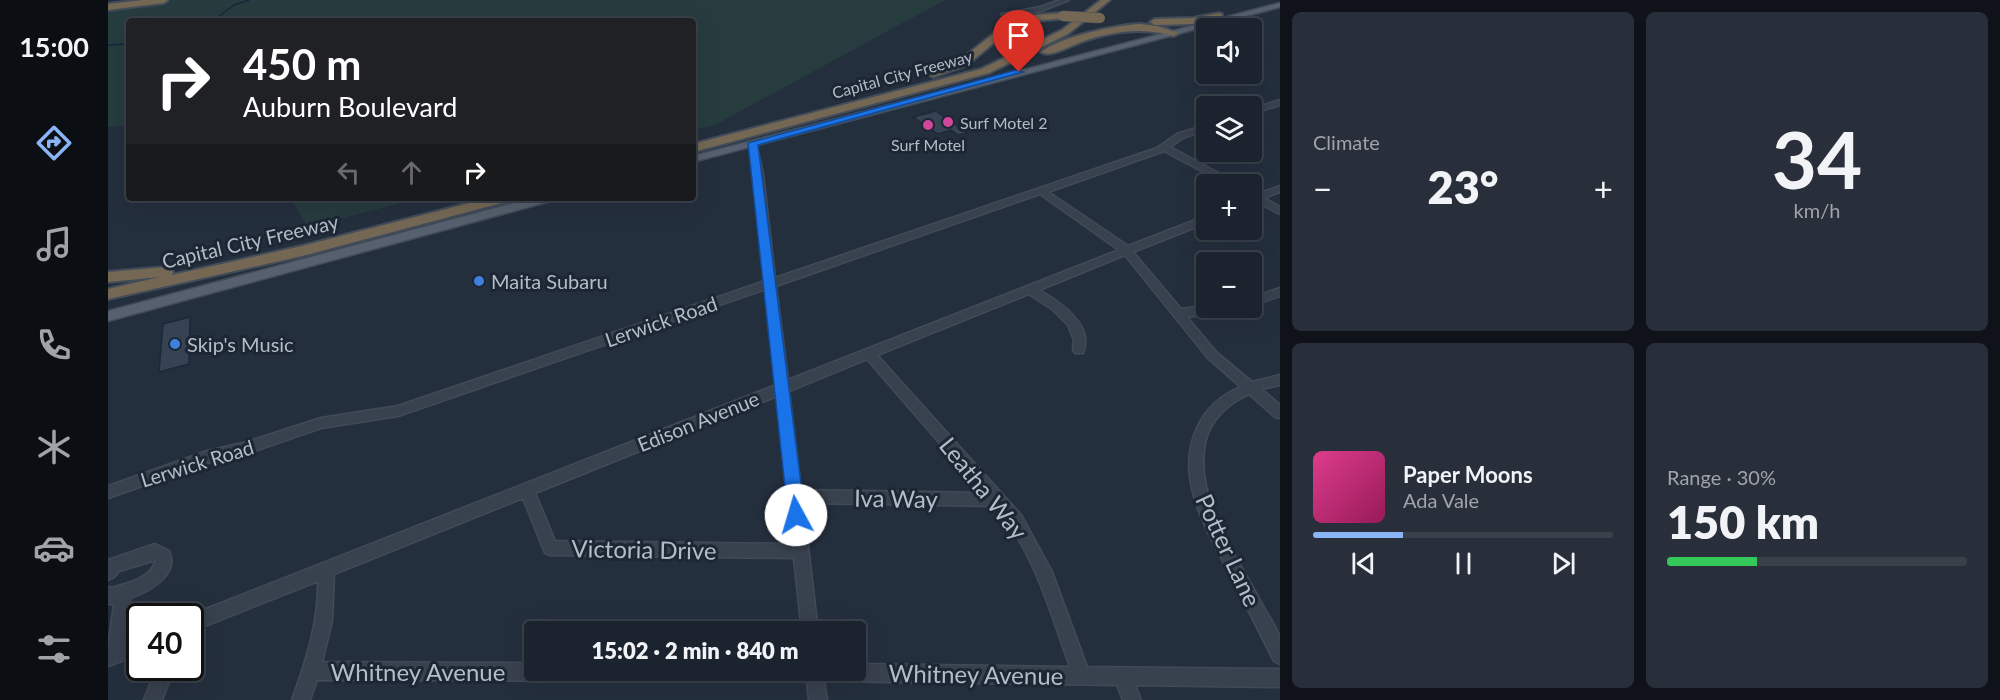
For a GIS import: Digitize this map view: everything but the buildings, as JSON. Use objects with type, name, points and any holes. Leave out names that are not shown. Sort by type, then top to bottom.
[{"type":"highway","points":[[108,7],[164,0]]},
{"type":"highway","name":"Capital City Freeway","points":[[696,139],[953,72],[1021,46],[1069,20],[1091,0]]},
{"type":"highway","name":"Capital City Freeway","points":[[696,147],[985,70],[1065,32],[1106,0]]},
{"type":"highway","points":[[885,90],[963,63],[1000,31],[1010,25],[1036,18],[1063,16],[1169,22],[1193,21],[1219,16]]},
{"type":"highway","points":[[985,70],[1017,63],[1113,28],[1134,26],[1172,32]]},
{"type":"highway","name":"Capital City Freeway","points":[[108,283],[166,272],[455,201]]},
{"type":"highway","name":"Capital City Freeway","points":[[108,294],[302,251],[493,201]]},
{"type":"highway","points":[[108,301],[302,251]]},
{"type":"highway","points":[[108,277],[166,272]]},
{"type":"main road","points":[[1172,32],[1219,16],[1273,6]]},
{"type":"main road","points":[[696,158],[1273,6]]},
{"type":"main road","points":[[108,316],[536,201]]},
{"type":"street","points":[[1004,14],[1041,9],[1066,0]]},
{"type":"street","points":[[1262,108],[1280,102]]},
{"type":"street","name":"Lerwick Road","points":[[108,492],[207,457],[243,449],[321,423],[398,411],[1165,148],[1180,136],[1196,130]]},
{"type":"street","points":[[753,143],[809,621]]},
{"type":"street","points":[[1165,148],[1213,174]]},
{"type":"street","points":[[1262,195],[1280,189]]},
{"type":"street","points":[[1041,191],[1126,250],[1176,314],[1212,355],[1280,413]]},
{"type":"street","points":[[1262,202],[1280,211]]},
{"type":"street","name":"Edison Avenue","points":[[204,618],[1196,223]]},
{"type":"street","points":[[1029,289],[1055,306],[1072,323],[1079,334],[1079,350]]},
{"type":"street","points":[[1262,298],[1280,292]]},
{"type":"street","points":[[1176,314],[1196,312]]},
{"type":"street","name":"Leatha Way","points":[[868,353],[1016,520],[1037,556],[1082,676]]},
{"type":"street","name":"Potter Lane","points":[[1280,380],[1249,387],[1227,398],[1209,416],[1198,440],[1196,470],[1202,500],[1209,519],[1280,655]]},
{"type":"street","name":"Victoria Drive","points":[[527,490],[550,548],[801,551]]},
{"type":"street","name":"Iva Way","points":[[794,496],[998,500]]},
{"type":"street","points":[[108,572],[114,565],[155,551],[164,556],[163,568],[153,581],[115,594],[112,656],[126,650]]},
{"type":"street","points":[[301,700],[327,610],[326,570]]},
{"type":"street","name":"Whitney Avenue","points":[[311,670],[524,670]]},
{"type":"street","name":"Whitney Avenue","points":[[866,672],[1280,678]]},
{"type":"street","points":[[1123,677],[1132,700]]},
{"type":"street","points":[[153,700],[160,681]]},
{"type":"street","points":[[815,681],[818,700]]},
{"type":"green space","points":[[173,0],[945,0],[715,125],[696,129],[696,18],[126,18],[126,125],[108,127],[108,9]]},
{"type":"green space","points":[[293,201],[410,201],[307,227]]},
{"type":"waterway","points":[[217,18],[234,5],[249,0]]},
{"type":"waterway","points":[[108,45],[126,44]]},
{"type":"place","name":"Surf Motel 2","points":[[948,122]]},
{"type":"place","name":"Surf Motel","points":[[928,125]]},
{"type":"place","name":"Maita Subaru","points":[[479,281]]},
{"type":"place","name":"Skip's Music","points":[[175,344]]},
{"type":"route","points":[[796,515],[753,143],[1019,72]]}]
